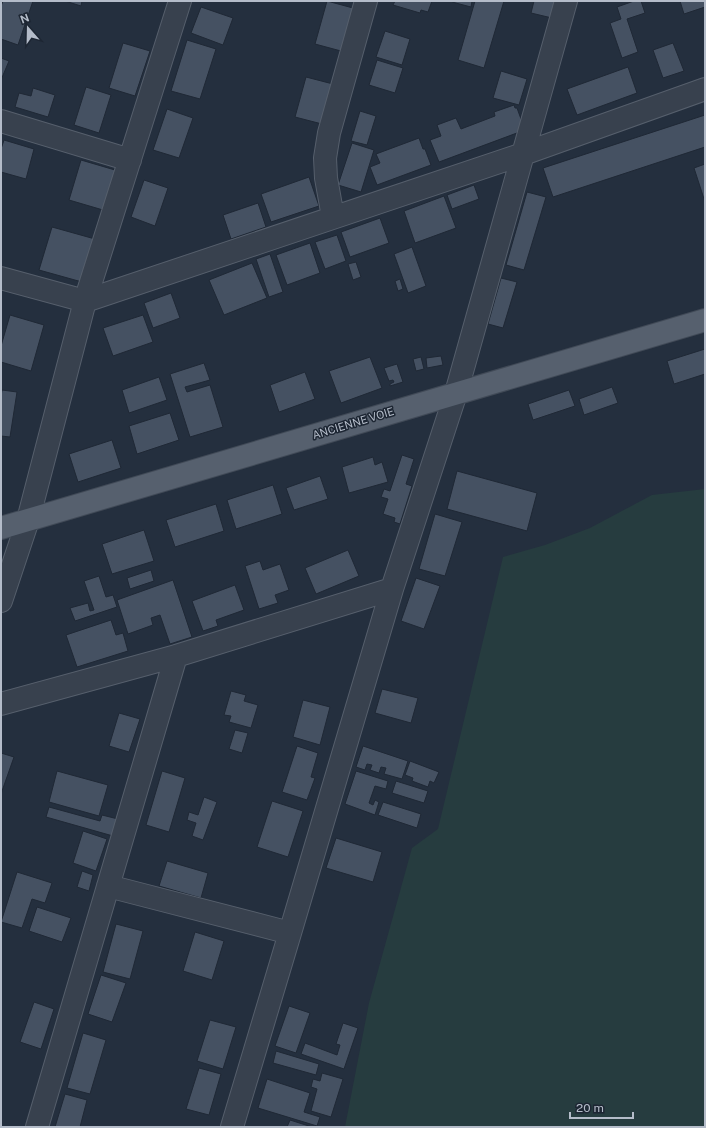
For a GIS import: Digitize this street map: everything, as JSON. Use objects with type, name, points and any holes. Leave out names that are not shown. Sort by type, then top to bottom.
[{"type":"main road","name":"ANCIENNE VOIE","points":[[1,528],[705,320]]},
{"type":"street","points":[[1,601],[28,520],[86,301],[180,1]]},
{"type":"street","points":[[332,217],[326,178],[325,158],[329,133],[366,1]]},
{"type":"street","points":[[232,1127],[392,589],[456,393],[566,1]]},
{"type":"street","points":[[1,278],[86,301],[523,154],[705,89]]},
{"type":"street","points":[[1,121],[130,160]]},
{"type":"street","points":[[1,704],[176,656],[392,589]]},
{"type":"street","points":[[37,1127],[176,656]]},
{"type":"street","points":[[108,886],[290,933]]},
{"type":"green space","points":[[705,489],[705,1127],[345,1127],[369,1003],[412,848],[438,829],[503,557],[545,545],[590,528],[652,495]]},
{"type":"building","points":[[3,1],[33,1],[18,45],[1,39],[1,6]]},
{"type":"building","points":[[65,1],[82,1],[81,6]]},
{"type":"building","points":[[327,1],[353,8],[341,51],[315,44]]},
{"type":"building","points":[[395,1],[432,1],[428,12],[421,10],[420,13],[393,5]]},
{"type":"building","points":[[452,1],[472,1],[471,7]]},
{"type":"building","points":[[475,1],[504,1],[484,68],[458,60]]},
{"type":"building","points":[[534,1],[557,1],[552,18],[531,13]]},
{"type":"building","points":[[634,1],[641,1],[645,13],[627,19],[638,52],[622,58],[610,23],[621,19],[617,7]]},
{"type":"building","points":[[680,1],[705,1],[705,7],[684,14]]},
{"type":"building","points":[[201,7],[233,18],[223,45],[191,33]]},
{"type":"building","points":[[385,31],[410,39],[402,65],[376,57]]},
{"type":"building","points":[[187,40],[216,49],[200,99],[171,91]]},
{"type":"building","points":[[123,43],[150,51],[135,96],[109,88]]},
{"type":"building","points":[[673,43],[684,71],[663,78],[653,50]]},
{"type":"building","points":[[1,58],[9,61],[1,80]]},
{"type":"building","points":[[377,60],[403,68],[395,93],[369,85]]},
{"type":"building","points":[[628,67],[637,93],[577,115],[567,89]]},
{"type":"building","points":[[501,71],[527,79],[519,105],[493,98]]},
{"type":"building","points":[[306,77],[333,84],[322,124],[295,117]]},
{"type":"building","points":[[86,87],[111,95],[99,133],[74,125]]},
{"type":"building","points":[[33,88],[55,95],[48,117],[15,107],[19,93],[31,96]]},
{"type":"building","points":[[514,105],[515,108],[517,108],[525,130],[439,162],[430,140],[441,136],[437,125],[456,118],[461,129],[495,116],[494,112]]},
{"type":"building","points":[[167,109],[193,118],[179,158],[153,150]]},
{"type":"building","points":[[360,111],[376,116],[367,145],[351,141]]},
{"type":"building","points":[[705,115],[705,147],[553,197],[543,168]]},
{"type":"building","points":[[419,138],[431,165],[377,185],[370,167],[380,163],[376,154]]},
{"type":"building","points":[[4,140],[34,149],[26,179],[1,172],[1,149]]},
{"type":"building","points":[[352,143],[374,150],[361,192],[338,185]]},
{"type":"building","points":[[81,160],[115,170],[103,210],[69,200]]},
{"type":"building","points":[[705,164],[705,202],[694,168]]},
{"type":"building","points":[[309,177],[319,206],[271,222],[261,194]]},
{"type":"building","points":[[144,180],[168,188],[155,226],[131,217]]},
{"type":"building","points":[[474,185],[479,199],[452,209],[447,195]]},
{"type":"building","points":[[527,192],[546,197],[524,270],[506,265]]},
{"type":"building","points":[[444,196],[456,228],[415,243],[404,211]]},
{"type":"building","points":[[258,203],[266,227],[231,239],[223,215]]},
{"type":"building","points":[[380,218],[389,243],[350,257],[341,232]]},
{"type":"building","points":[[52,227],[95,239],[82,282],[39,270]]},
{"type":"building","points":[[337,235],[346,261],[325,269],[315,242]]},
{"type":"building","points":[[310,243],[320,273],[287,285],[276,255]]},
{"type":"building","points":[[412,247],[426,286],[408,293],[394,254]]},
{"type":"building","points":[[270,254],[283,292],[269,297],[256,259]]},
{"type":"building","points":[[356,262],[361,277],[353,280],[348,264]]},
{"type":"building","points":[[252,263],[267,298],[224,315],[209,280]]},
{"type":"building","points":[[501,278],[517,282],[503,328],[488,324]]},
{"type":"building","points":[[400,279],[403,289],[398,291],[395,281]]},
{"type":"building","points":[[171,293],[180,318],[153,328],[144,303]]},
{"type":"building","points":[[10,315],[44,325],[31,371],[1,362],[1,346]]},
{"type":"building","points":[[143,315],[153,342],[113,356],[103,328]]},
{"type":"building","points":[[705,349],[705,374],[674,384],[667,361]]},
{"type":"building","points":[[441,356],[443,365],[427,368],[426,358]]},
{"type":"building","points":[[370,357],[382,388],[341,403],[329,371]]},
{"type":"building","points":[[421,357],[424,369],[416,371],[413,359]]},
{"type":"building","points":[[204,363],[210,380],[185,387],[187,392],[210,385],[223,427],[190,437],[170,374]]},
{"type":"building","points":[[397,364],[403,382],[390,386],[390,384],[394,382],[393,380],[389,381],[384,368]]},
{"type":"building","points":[[305,372],[315,399],[279,412],[270,385]]},
{"type":"building","points":[[159,377],[167,400],[129,413],[122,390]]},
{"type":"building","points":[[612,387],[618,403],[584,415],[579,399]]},
{"type":"building","points":[[2,390],[17,392],[10,437],[1,436]]},
{"type":"building","points":[[569,390],[575,406],[533,420],[528,404]]},
{"type":"building","points":[[170,413],[179,440],[137,454],[129,426]]},
{"type":"building","points":[[112,440],[121,468],[78,482],[69,454]]},
{"type":"building","points":[[402,455],[414,459],[406,484],[412,486],[400,524],[394,522],[395,518],[383,514],[388,499],[381,497],[384,489],[390,491]]},
{"type":"building","points":[[373,457],[375,465],[382,462],[388,482],[349,493],[342,467]]},
{"type":"building","points":[[457,471],[537,493],[527,531],[447,509]]},
{"type":"building","points":[[320,476],[328,499],[294,510],[286,488]]},
{"type":"building","points":[[273,485],[282,514],[236,529],[227,500]]},
{"type":"building","points":[[216,504],[224,531],[175,547],[166,520]]},
{"type":"building","points":[[435,514],[462,522],[445,576],[419,569]]},
{"type":"building","points":[[144,530],[154,561],[112,574],[102,544]]},
{"type":"building","points":[[348,550],[359,576],[316,594],[305,568]]},
{"type":"building","points":[[260,561],[263,570],[280,564],[289,590],[275,595],[278,603],[259,609],[245,566]]},
{"type":"building","points":[[151,570],[154,581],[130,589],[127,578]]},
{"type":"building","points":[[99,576],[106,597],[113,595],[117,607],[75,621],[70,608],[88,603],[90,611],[94,610],[84,581]]},
{"type":"building","points":[[416,578],[440,586],[424,629],[401,621]]},
{"type":"building","points":[[173,580],[192,637],[170,644],[160,615],[151,618],[153,625],[128,634],[117,600]]},
{"type":"building","points":[[235,585],[244,610],[216,620],[218,626],[203,631],[192,601]]},
{"type":"building","points":[[111,620],[116,635],[123,633],[128,651],[77,667],[66,635]]},
{"type":"building","points":[[382,689],[418,698],[411,723],[375,713]]},
{"type":"building","points":[[231,691],[246,695],[244,701],[258,705],[251,728],[229,722],[231,716],[224,715]]},
{"type":"building","points":[[303,700],[330,707],[320,745],[293,737]]},
{"type":"building","points":[[119,713],[140,719],[129,752],[109,746]]},
{"type":"building","points":[[235,730],[248,733],[242,753],[229,749]]},
{"type":"building","points":[[297,746],[318,753],[311,777],[315,778],[307,800],[282,792]]},
{"type":"building","points":[[363,746],[408,761],[402,779],[384,774],[386,768],[381,767],[379,773],[370,770],[372,765],[367,764],[365,770],[356,767]]},
{"type":"building","points":[[1,753],[14,757],[1,794]]},
{"type":"building","points":[[410,761],[439,772],[434,783],[430,781],[428,787],[412,781],[413,778],[405,775]]},
{"type":"building","points":[[57,771],[108,785],[99,816],[49,802]]},
{"type":"building","points":[[162,771],[185,778],[169,832],[146,825]]},
{"type":"building","points":[[356,771],[388,781],[386,789],[375,786],[369,803],[373,805],[375,800],[379,802],[375,815],[345,804]]},
{"type":"building","points":[[396,781],[428,791],[424,803],[392,793]]},
{"type":"building","points":[[204,797],[217,802],[203,840],[192,836],[196,823],[187,820],[189,812],[198,815]]},
{"type":"building","points":[[272,801],[303,811],[288,857],[257,847]]},
{"type":"building","points":[[383,802],[421,814],[417,828],[378,815]]},
{"type":"building","points":[[49,807],[100,821],[102,815],[118,819],[113,836],[46,817]]},
{"type":"building","points":[[83,831],[107,839],[96,871],[73,863]]},
{"type":"building","points":[[336,838],[382,852],[373,882],[326,868]]},
{"type":"building","points":[[167,861],[208,873],[201,898],[159,886]]},
{"type":"building","points":[[82,871],[93,875],[89,891],[77,887]]},
{"type":"building","points":[[17,872],[52,883],[45,903],[32,899],[22,928],[1,922]]},
{"type":"building","points":[[37,907],[71,918],[62,942],[29,931]]},
{"type":"building","points":[[116,924],[143,931],[130,979],[103,972]]},
{"type":"building","points":[[195,932],[224,941],[212,980],[183,971]]},
{"type":"building","points":[[101,975],[126,983],[112,1022],[88,1014]]},
{"type":"building","points":[[34,1002],[54,1009],[41,1049],[20,1042]]},
{"type":"building","points":[[289,1006],[310,1013],[296,1053],[275,1046]]},
{"type":"building","points":[[210,1020],[236,1027],[223,1069],[197,1061]]},
{"type":"building","points":[[343,1023],[358,1028],[344,1069],[301,1054],[305,1043],[337,1055],[340,1045],[336,1044]]},
{"type":"building","points":[[83,1033],[106,1040],[90,1094],[67,1088]]},
{"type":"building","points":[[276,1051],[319,1064],[316,1075],[273,1063]]},
{"type":"building","points":[[199,1068],[221,1074],[209,1115],[186,1109]]},
{"type":"building","points":[[322,1073],[343,1079],[331,1117],[311,1111],[317,1089],[311,1087],[313,1079],[320,1081]]},
{"type":"building","points":[[267,1079],[310,1093],[304,1112],[320,1117],[317,1126],[258,1108]]},
{"type":"building","points":[[65,1094],[87,1100],[80,1127],[55,1127]]},
{"type":"building","points":[[290,1120],[312,1127],[287,1127]]}]
